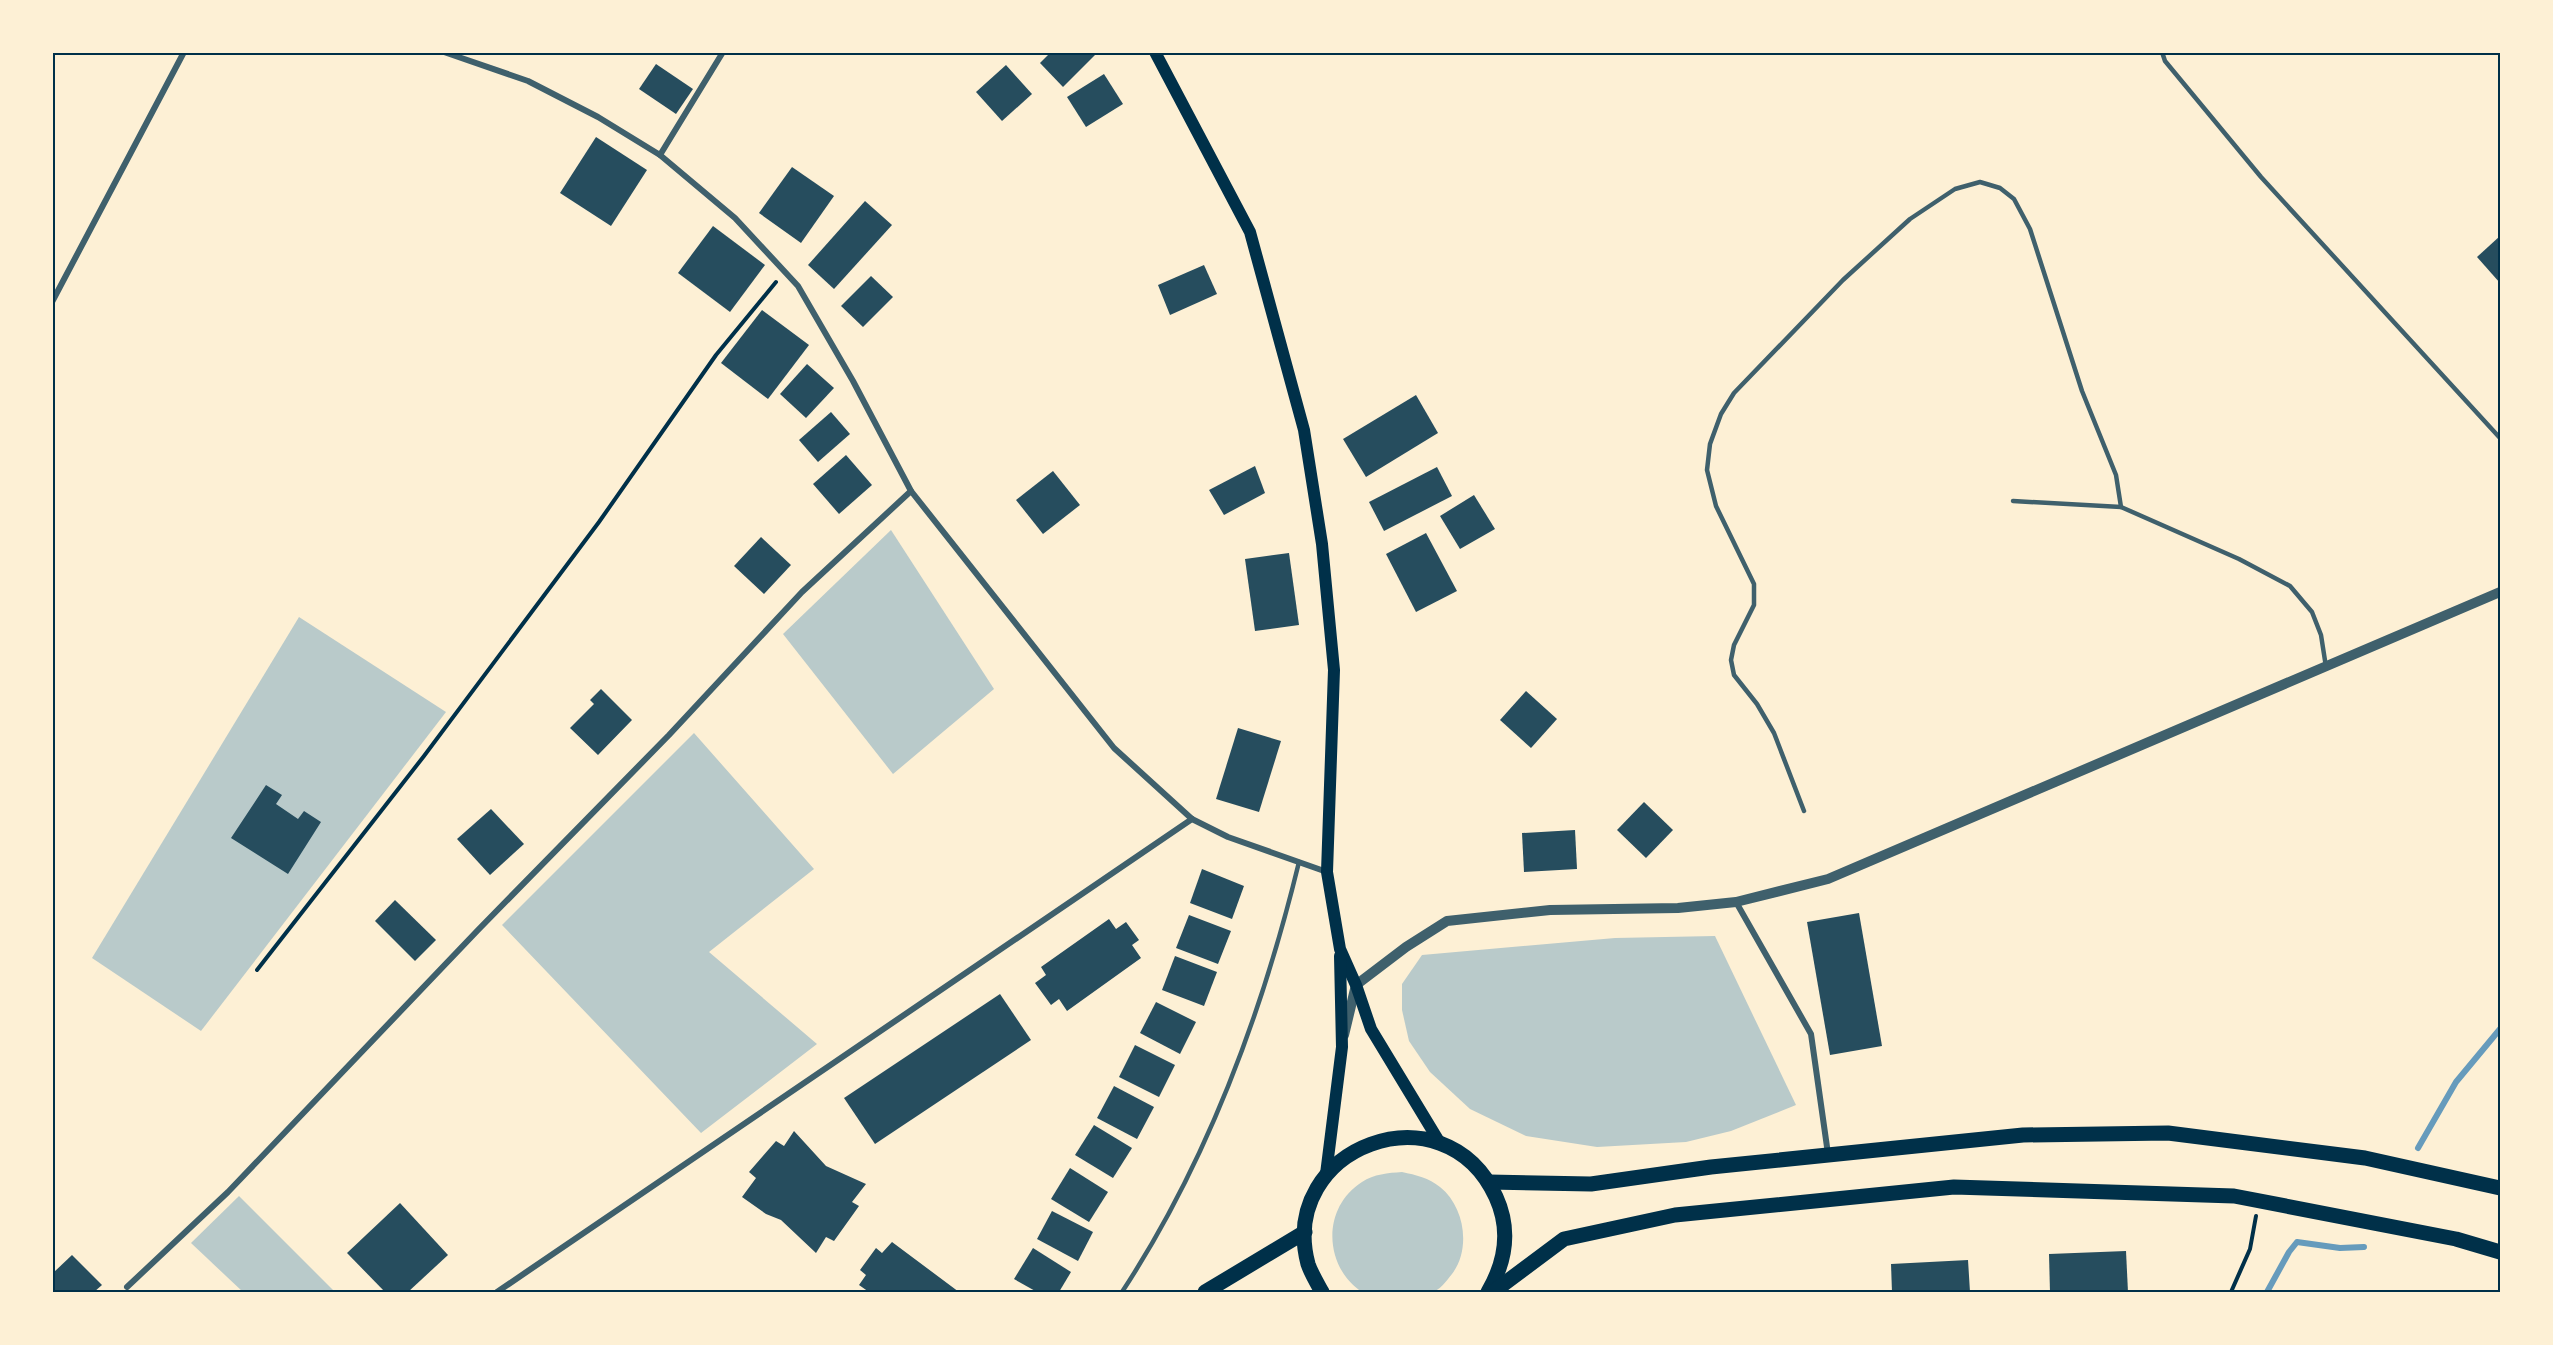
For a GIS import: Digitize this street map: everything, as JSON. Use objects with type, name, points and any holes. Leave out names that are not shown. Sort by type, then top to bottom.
[{"type":"highway","points":[[1489,1182],[1591,1184],[1711,1167],[2023,1135],[2168,1133],[2365,1158],[2500,1188]]},
{"type":"highway","points":[[1322,1293],[1308,1264],[1305,1232],[1311,1202],[1326,1174],[1350,1153],[1378,1140],[1410,1137],[1440,1143],[1468,1159],[1489,1182],[1502,1210],[1506,1241],[1500,1272],[1488,1293]]},
{"type":"highway","points":[[1493,1293],[1564,1239],[1675,1215],[1954,1187],[2234,1196],[2456,1239],[2500,1252]]},
{"type":"highway","points":[[1204,1293],[1305,1232]]},
{"type":"main road","points":[[1155,52],[1250,232],[1304,430],[1322,544],[1334,670],[1327,872],[1340,949],[1341,1047],[1326,1174]]},
{"type":"main road","points":[[1340,949],[1356,985],[1371,1029],[1440,1143]]},
{"type":"street","points":[[52,302],[184,52]]},
{"type":"street","points":[[444,52],[528,81],[598,117],[660,155],[735,218],[798,286],[854,381],[911,491],[1114,748],[1192,819],[1228,837],[1327,872]]},
{"type":"street","points":[[660,155],[723,52]]},
{"type":"street","points":[[127,1287],[228,1192],[478,930],[669,735],[802,592],[911,491]]},
{"type":"street","points":[[1341,1047],[1356,985],[1406,947],[1447,921],[1550,910],[1678,908],[1736,902],[1828,879],[2500,592]]},
{"type":"street","points":[[497,1293],[1192,819]]},
{"type":"street","points":[[1736,902],[1811,1034],[1828,1155]]},
{"type":"lane","points":[[2162,52],[2165,61],[2261,177],[2500,438]]},
{"type":"lane","points":[[1804,811],[1774,733],[1757,704],[1734,675],[1731,660],[1754,605],[1754,584],[1716,507],[1707,470],[1710,444],[1721,414],[1734,393],[1843,280],[1910,219],[1955,189],[1980,183],[2000,188],[2014,199],[2030,229],[2082,391],[2116,475],[2121,507]]},
{"type":"lane","points":[[2013,501],[2121,507],[2239,559],[2290,586],[2312,612],[2321,635],[2326,666]]},
{"type":"lane","points":[[1122,1293],[1187,1179],[1231,1081],[1267,981],[1299,862]]},
{"type":"lane","points":[[122,1293],[127,1287]]},
{"type":"path","points":[[257,970],[424,756],[599,522],[716,355],[784,272]]},
{"type":"path","points":[[2231,1293],[2250,1250],[2258,1201]]},
{"type":"shaded area","points":[[891,530],[994,689],[893,774],[783,634]]},
{"type":"shaded area","points":[[299,617],[446,712],[201,1031],[92,958]]},
{"type":"shaded area","points":[[694,733],[814,869],[709,952],[817,1044],[701,1133],[502,925]]},
{"type":"shaded area","points":[[1715,936],[1796,1105],[1731,1131],[1686,1142],[1597,1147],[1526,1136],[1470,1109],[1430,1072],[1409,1041],[1402,1010],[1402,984],[1422,955],[1615,938]]},
{"type":"shaded area","points":[[1402,1172],[1422,1177],[1436,1184],[1448,1195],[1460,1217],[1462,1253],[1452,1274],[1440,1288],[1434,1291],[1407,1294],[1362,1292],[1349,1281],[1334,1253],[1332,1237],[1339,1207],[1349,1193],[1367,1179],[1386,1173]]},
{"type":"shaded area","points":[[239,1196],[335,1292],[243,1292],[191,1243]]},
{"type":"building","points":[[1051,52],[1098,52],[1063,87],[1040,63]]},
{"type":"building","points":[[656,64],[693,89],[676,114],[639,89]]},
{"type":"building","points":[[1006,65],[1032,94],[1002,121],[976,92]]},
{"type":"building","points":[[1104,74],[1123,104],[1086,127],[1067,97]]},
{"type":"building","points":[[596,137],[647,170],[611,226],[560,193]]},
{"type":"building","points":[[792,167],[834,196],[801,243],[759,213]]},
{"type":"building","points":[[865,201],[892,225],[834,289],[808,265]]},
{"type":"building","points":[[713,226],[765,265],[730,312],[678,273]]},
{"type":"building","points":[[2500,236],[2500,283],[2477,257]]},
{"type":"building","points":[[1204,265],[1217,294],[1170,315],[1158,285]]},
{"type":"building","points":[[871,276],[893,297],[863,327],[841,306]]},
{"type":"building","points":[[762,310],[809,345],[768,399],[721,363]]},
{"type":"building","points":[[807,364],[834,388],[806,418],[780,394]]},
{"type":"building","points":[[1416,395],[1438,433],[1366,477],[1343,439]]},
{"type":"building","points":[[831,412],[850,434],[818,462],[799,440]]},
{"type":"building","points":[[846,455],[872,485],[839,514],[813,484]]},
{"type":"building","points":[[1255,466],[1265,493],[1224,515],[1209,490]]},
{"type":"building","points":[[1437,467],[1452,496],[1384,531],[1369,502]]},
{"type":"building","points":[[1053,471],[1080,505],[1043,534],[1016,500]]},
{"type":"building","points":[[1474,495],[1495,529],[1460,549],[1440,516]]},
{"type":"building","points":[[1426,533],[1457,591],[1416,612],[1386,554]]},
{"type":"building","points":[[761,537],[791,565],[764,594],[734,566]]},
{"type":"building","points":[[1289,553],[1299,625],[1255,631],[1245,559]]},
{"type":"building","points":[[601,689],[632,720],[598,755],[570,728],[594,704],[590,700]]},
{"type":"building","points":[[1526,691],[1557,719],[1531,748],[1500,720]]},
{"type":"building","points":[[1238,728],[1281,741],[1259,812],[1216,799]]},
{"type":"building","points":[[266,785],[282,795],[276,804],[298,819],[304,811],[321,822],[288,874],[231,838]]},
{"type":"building","points":[[1644,802],[1673,830],[1646,858],[1617,830]]},
{"type":"building","points":[[491,809],[524,844],[490,875],[457,839]]},
{"type":"building","points":[[1575,830],[1577,869],[1524,872],[1522,833]]},
{"type":"building","points":[[1202,869],[1244,886],[1232,919],[1190,903]]},
{"type":"building","points":[[395,900],[436,940],[415,961],[375,921]]},
{"type":"building","points":[[1859,913],[1882,1046],[1830,1055],[1807,922]]},
{"type":"building","points":[[1189,915],[1231,931],[1218,964],[1176,948]]},
{"type":"building","points":[[1109,919],[1116,929],[1126,922],[1139,940],[1132,945],[1141,958],[1067,1011],[1059,999],[1051,1005],[1035,983],[1046,975],[1041,967]]},
{"type":"building","points":[[1175,956],[1217,972],[1204,1006],[1162,990]]},
{"type":"building","points":[[1000,994],[1031,1040],[875,1144],[844,1098]]},
{"type":"building","points":[[1156,1002],[1196,1022],[1180,1054],[1140,1033]]},
{"type":"building","points":[[1135,1045],[1175,1065],[1159,1097],[1119,1077]]},
{"type":"building","points":[[1114,1086],[1154,1107],[1137,1139],[1097,1118]]},
{"type":"building","points":[[1094,1125],[1132,1148],[1113,1178],[1075,1155]]},
{"type":"building","points":[[794,1131],[826,1166],[866,1184],[852,1202],[859,1206],[834,1241],[826,1237],[816,1253],[781,1220],[766,1214],[742,1197],[756,1178],[749,1172],[776,1141],[784,1146]]},
{"type":"building","points":[[1070,1168],[1108,1192],[1089,1222],[1051,1199]]},
{"type":"building","points":[[400,1203],[448,1255],[408,1292],[385,1292],[347,1253]]},
{"type":"building","points":[[1052,1211],[1093,1232],[1078,1261],[1037,1239]]},
{"type":"building","points":[[892,1242],[959,1292],[869,1292],[859,1285],[866,1275],[860,1270],[876,1248],[882,1253]]},
{"type":"building","points":[[1033,1248],[1071,1272],[1059,1292],[1037,1292],[1014,1279]]},
{"type":"building","points":[[2126,1251],[2128,1292],[2050,1292],[2049,1254]]},
{"type":"building","points":[[72,1255],[102,1285],[94,1292],[52,1292],[52,1274]]},
{"type":"building","points":[[1968,1260],[1970,1292],[1892,1292],[1891,1264]]},
{"type":"waterway","points":[[2418,1148],[2456,1082],[2500,1029]]},
{"type":"waterway","points":[[2267,1292],[2297,1242],[2340,1248],[2364,1247]]}]
